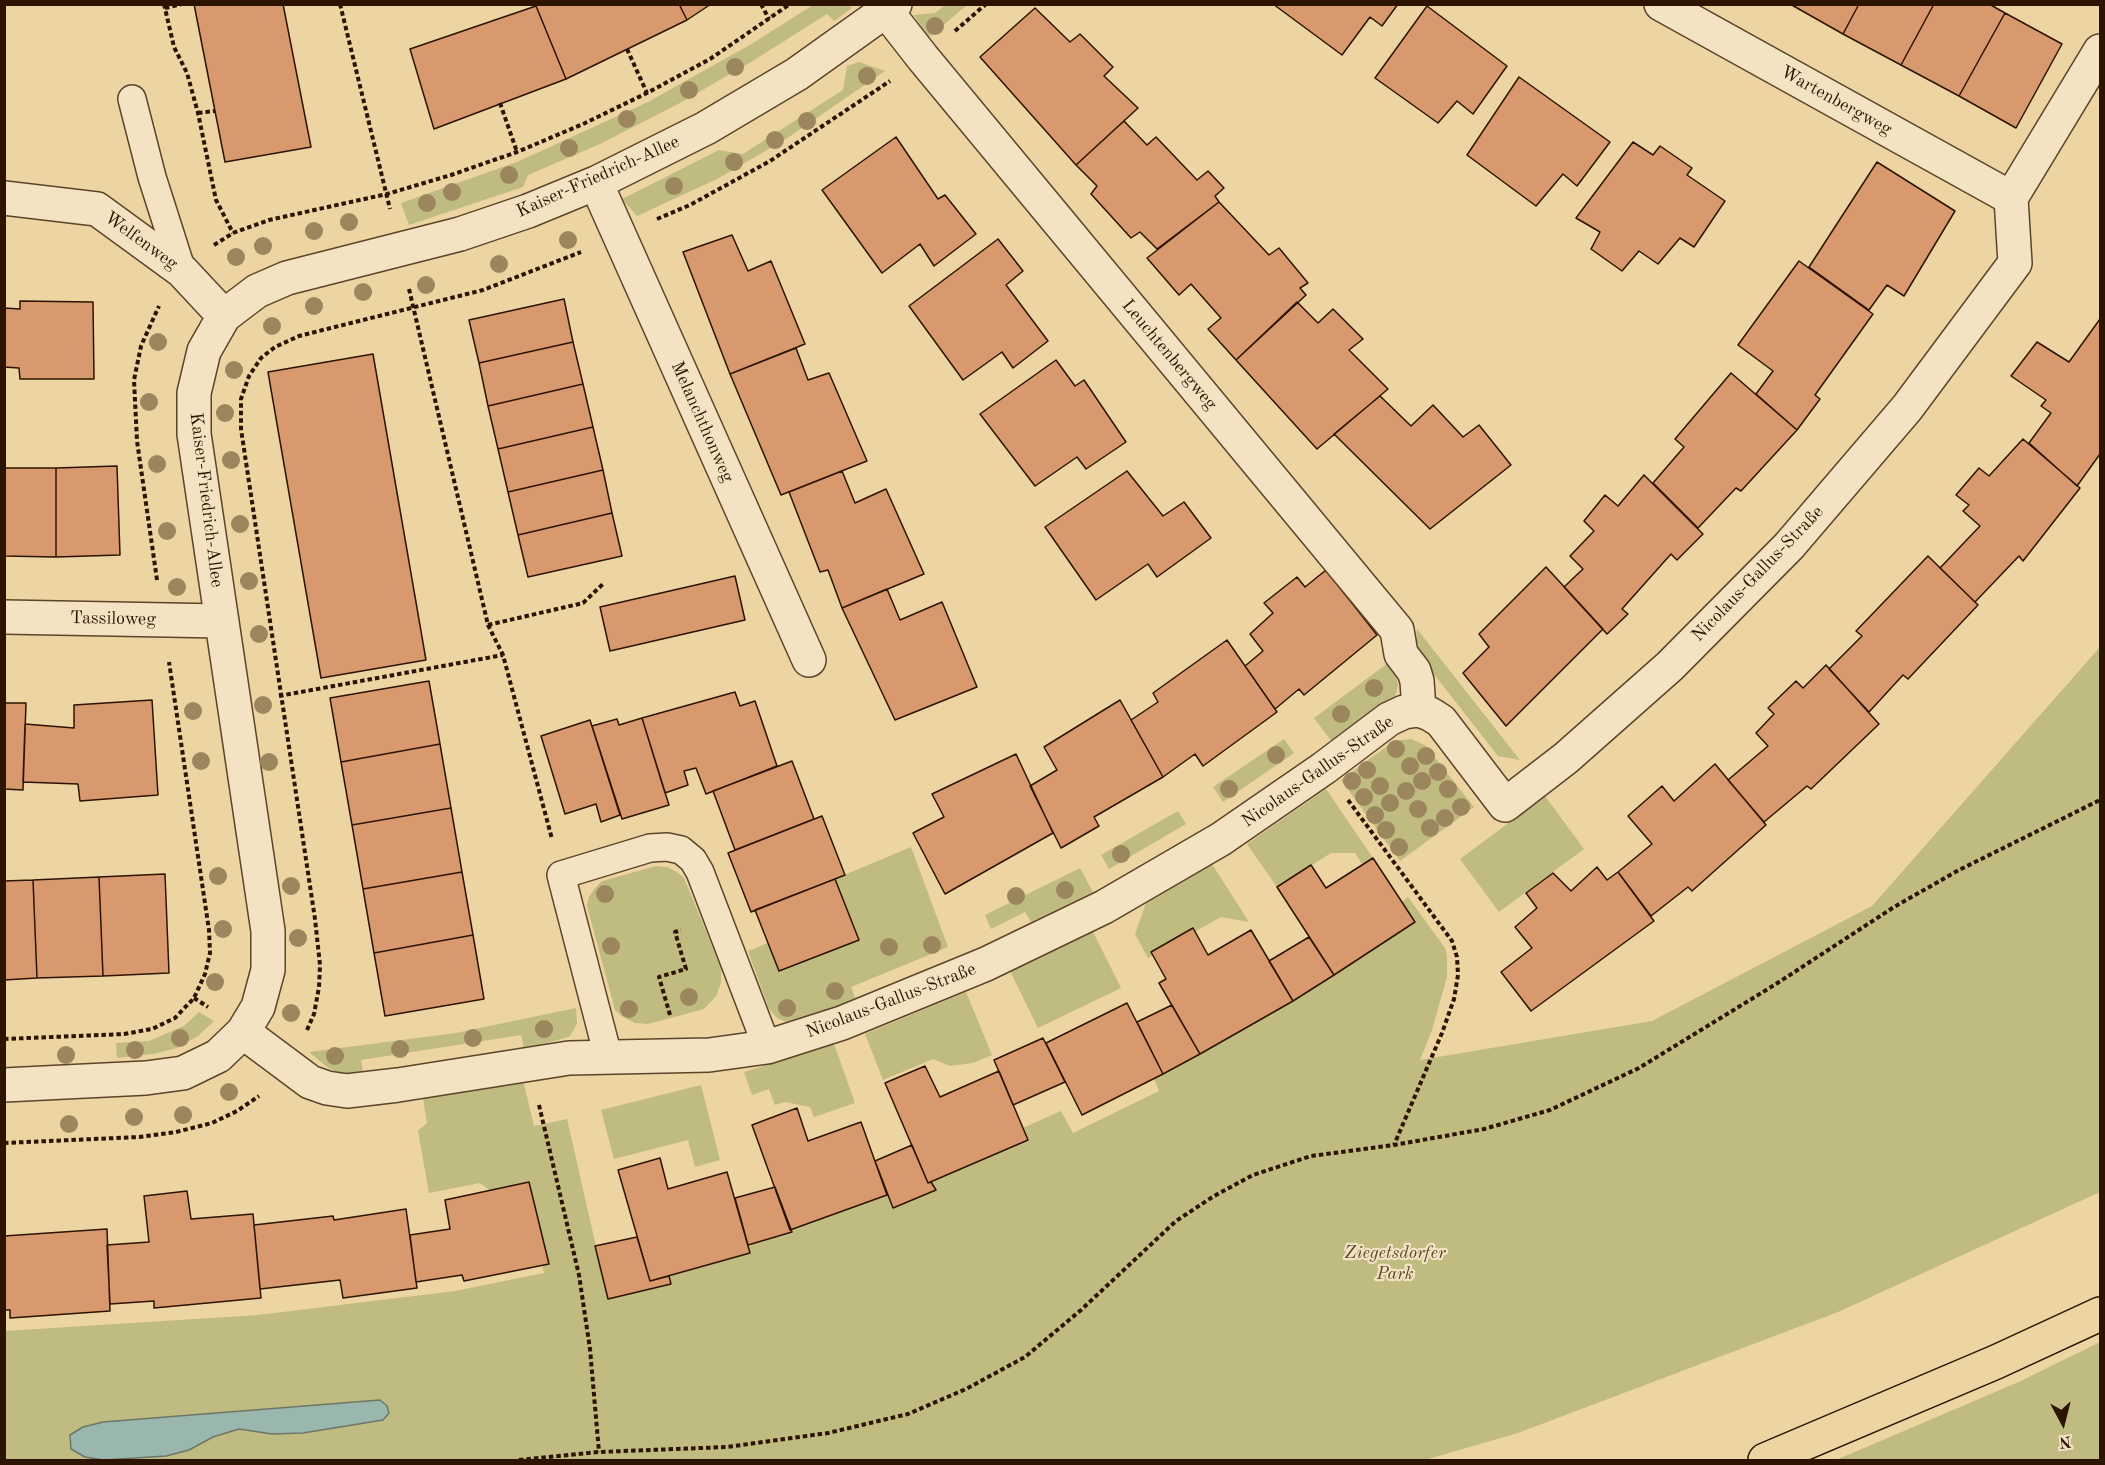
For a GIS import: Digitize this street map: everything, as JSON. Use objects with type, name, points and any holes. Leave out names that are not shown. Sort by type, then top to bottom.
[{"type":"highway","points":[[1765,1461],[2100,1314]]},
{"type":"street","name":"Wartenbergweg","points":[[1661,4],[2011,198]]},
{"type":"street","name":"Leuchtenbergweg","points":[[888,7],[923,58],[1397,630],[1401,654],[1414,671],[1418,681],[1419,710]]},
{"type":"street","name":"Kaiser-Friedrich-Allee","points":[[4,1085],[146,1078],[183,1073],[218,1056],[243,1032],[258,1007],[268,970],[268,931],[194,434],[194,393],[204,351],[224,316],[257,291],[287,278],[460,234],[517,215],[596,183],[706,128],[797,74],[888,7]]},
{"type":"street","points":[[2011,198],[2100,51]]},
{"type":"street","name":"Melanchthonweg","points":[[596,183],[809,660]]},
{"type":"street","name":"Welfenweg","points":[[4,198],[97,209],[182,271],[224,316]]},
{"type":"street","name":"Nicolaus-Gallus-Straße","points":[[243,1032],[310,1082],[327,1088],[347,1090],[398,1085],[529,1063],[608,1056],[709,1055],[767,1047],[842,1023],[986,964],[1104,907],[1221,839],[1324,768],[1389,719],[1404,712],[1419,710],[1441,721],[1505,805],[1566,758],[1670,666],[1789,546],[1907,408],[2015,263],[2011,198]]},
{"type":"street","name":"Tassiloweg","points":[[4,617],[222,621]]},
{"type":"lane","points":[[132,99],[152,177],[182,271]]},
{"type":"lane","points":[[608,1056],[561,874],[650,848],[667,847],[681,850],[693,860],[700,872],[767,1047]]},
{"type":"path","points":[[182,4],[164,6],[174,47],[187,73],[198,113],[216,200],[233,233]]},
{"type":"path","points":[[340,4],[488,625],[503,655],[561,874]]},
{"type":"path","points":[[761,4],[769,19]]},
{"type":"path","points":[[4,1039],[124,1034],[152,1029],[175,1018],[194,998],[205,974],[210,953],[137,441],[134,380],[141,346],[158,306],[182,271],[205,251],[233,233],[269,220],[387,194],[451,175],[517,152],[583,124],[710,59],[790,4]]},
{"type":"path","points":[[4,1143],[139,1137],[176,1132],[212,1123],[237,1111],[258,1097],[288,1065],[302,1042],[314,1014],[320,987],[315,919],[241,429],[241,399],[249,376],[261,358],[275,347],[299,336],[483,290],[551,265],[690,205],[770,161],[851,109],[923,58],[986,4]]},
{"type":"path","points":[[627,49],[647,93]]},
{"type":"path","points":[[500,103],[517,152]]},
{"type":"path","points":[[198,113],[214,111]]},
{"type":"path","points":[[488,625],[583,603],[604,583]]},
{"type":"path","points":[[235,703],[503,655]]},
{"type":"path","points":[[1324,768],[1452,941],[1456,957],[1458,975],[1454,999],[1442,1033],[1394,1145]]},
{"type":"path","points":[[519,1461],[599,1452],[727,1447],[828,1433],[908,1414],[966,1389],[1025,1357],[1081,1310],[1176,1221],[1252,1175],[1311,1156],[1484,1130],[1550,1110],[1639,1068],[1776,984],[1893,907],[1959,870],[2100,800]]},
{"type":"path","points":[[671,1018],[659,977],[686,969],[675,932],[684,929]]},
{"type":"path","points":[[529,1063],[579,1275],[590,1349],[599,1452]]},
{"type":"green space","points":[[813,5],[849,5],[852,8],[834,21],[827,14],[680,103],[600,144],[528,175],[523,187],[409,225],[401,203],[517,162],[648,102],[753,43]]},
{"type":"green space","points":[[945,5],[967,5],[928,38],[914,15],[935,13]]},
{"type":"green space","points":[[859,62],[885,71],[789,137],[719,178],[637,216],[622,199],[719,150],[743,154],[843,90],[847,66]]},
{"type":"green space","points":[[1417,629],[1520,760],[1498,756],[1415,650]]},
{"type":"green space","name":"Ziegetsdorfer Park","points":[[2100,647],[2100,1192],[1838,1312],[1518,1433],[1425,1460],[5,1460],[5,1331],[258,1315],[455,1291],[544,1273],[525,1190],[490,1197],[488,1189],[480,1183],[429,1193],[418,1131],[427,1123],[423,1098],[523,1080],[534,1126],[567,1119],[608,1299],[670,1284],[669,1276],[750,1253],[748,1245],[792,1233],[791,1229],[887,1195],[894,1208],[935,1191],[931,1182],[1028,1140],[1023,1128],[1061,1111],[1073,1133],[1159,1091],[1154,1079],[1293,1001],[1415,922],[1402,902],[1408,897],[1445,948],[1447,956],[1447,977],[1432,1030],[1420,1060],[1652,1021],[1872,906]]},
{"type":"green space","points":[[1388,663],[1396,673],[1398,685],[1395,697],[1332,742],[1314,718]]},
{"type":"green space","points":[[1284,739],[1294,753],[1223,802],[1213,787]]},
{"type":"green space","points":[[1411,739],[1425,745],[1474,807],[1400,861],[1341,780],[1394,741]]},
{"type":"green space","points":[[1326,789],[1373,858],[1362,864],[1355,853],[1331,853],[1277,887],[1247,844]]},
{"type":"green space","points":[[1545,796],[1584,849],[1499,912],[1460,859]]},
{"type":"green space","points":[[1178,811],[1186,824],[1109,869],[1101,855]]},
{"type":"green space","points":[[911,847],[948,947],[851,987],[856,1000],[796,1020],[786,1022],[777,1018],[769,1009],[748,951],[768,943],[780,971],[859,940],[835,879]]},
{"type":"green space","points":[[1212,864],[1249,922],[1221,917],[1148,958],[1135,934],[1146,903]]},
{"type":"green space","points":[[656,866],[667,867],[684,878],[721,967],[721,983],[716,996],[704,1009],[648,1024],[635,1023],[615,1010],[587,906],[589,897],[602,881]]},
{"type":"green space","points":[[1080,868],[1093,892],[1031,922],[1025,912],[991,929],[985,915]]},
{"type":"green space","points":[[1092,930],[1121,988],[1038,1028],[1010,971]]},
{"type":"green space","points":[[966,992],[992,1055],[973,1063],[950,1066],[933,1059],[883,1080],[865,1034]]},
{"type":"green space","points":[[576,1008],[577,1024],[570,1036],[524,1049],[521,1035],[361,1060],[363,1074],[353,1075],[339,1073],[327,1067],[309,1052],[456,1033]]},
{"type":"green space","points":[[199,1012],[214,1021],[198,1036],[177,1048],[153,1054],[117,1058],[116,1043],[149,1041],[184,1026]]},
{"type":"green space","points":[[834,1044],[855,1103],[814,1117],[810,1107],[785,1102],[775,1105],[769,1089],[752,1095],[744,1072]]},
{"type":"green space","points":[[701,1085],[720,1160],[695,1167],[688,1140],[614,1159],[601,1110]]},
{"type":"green space","points":[[2100,1342],[2100,1460],[1836,1460],[2021,1381]]},
{"type":"water","points":[[380,1400],[387,1406],[389,1413],[383,1420],[303,1433],[272,1434],[239,1429],[213,1437],[189,1450],[166,1456],[104,1460],[85,1457],[71,1449],[70,1435],[83,1427],[103,1422]]},
{"type":"building","points":[[194,4],[283,4],[311,147],[225,162]]},
{"type":"building","points":[[539,4],[679,4],[687,20],[566,79],[536,6]]},
{"type":"building","points":[[679,4],[711,4],[687,20]]},
{"type":"building","points":[[1273,4],[1398,4],[1382,26],[1370,17],[1342,55]]},
{"type":"building","points":[[1790,4],[1859,4],[1843,34]]},
{"type":"building","points":[[1859,4],[1934,4],[1901,65],[1843,34]]},
{"type":"building","points":[[1934,4],[1989,4],[2005,13],[1959,96],[1901,65]]},
{"type":"building","points":[[536,6],[566,79],[434,129],[410,49]]},
{"type":"building","points":[[1427,6],[1507,66],[1473,114],[1457,101],[1438,123],[1375,78]]},
{"type":"building","points":[[1035,8],[1070,42],[1080,34],[1113,67],[1104,76],[1138,108],[1076,165],[980,57]]},
{"type":"building","points":[[2005,13],[2062,44],[2016,128],[1959,96]]},
{"type":"building","points":[[1519,77],[1610,142],[1577,186],[1563,174],[1536,206],[1467,155]]},
{"type":"building","points":[[1124,121],[1147,145],[1156,137],[1197,180],[1208,171],[1224,188],[1215,196],[1219,202],[1157,249],[1140,232],[1131,238],[1091,194],[1097,186],[1076,165]]},
{"type":"building","points":[[896,137],[938,199],[945,195],[976,234],[934,266],[920,244],[882,273],[822,190]]},
{"type":"building","points":[[1633,142],[1653,155],[1660,146],[1692,168],[1687,175],[1725,201],[1694,247],[1680,238],[1658,264],[1639,251],[1622,271],[1591,249],[1600,232],[1576,218]]},
{"type":"building","points":[[1877,162],[1955,211],[1904,296],[1887,285],[1869,310],[1809,267]]},
{"type":"building","points":[[1219,202],[1269,255],[1279,248],[1308,283],[1300,288],[1306,295],[1236,360],[1208,329],[1221,318],[1191,284],[1179,295],[1147,258]]},
{"type":"building","points":[[732,235],[748,271],[771,261],[805,344],[730,374],[683,252]]},
{"type":"building","points":[[998,239],[1023,271],[1006,285],[1048,341],[1013,368],[1002,352],[963,380],[909,306]]},
{"type":"building","points":[[1799,261],[1873,314],[1815,395],[1820,399],[1797,430],[1756,394],[1773,371],[1738,345]]},
{"type":"building","points":[[564,299],[573,342],[479,363],[469,320]]},
{"type":"building","points":[[20,301],[93,302],[94,379],[20,379],[19,368],[4,367],[4,308],[20,309]]},
{"type":"building","points":[[1297,302],[1318,323],[1333,309],[1363,339],[1349,350],[1388,389],[1317,449],[1236,360]]},
{"type":"building","points":[[2100,319],[2100,454],[2077,486],[2029,443],[2051,413],[2041,406],[2046,400],[2011,376],[2037,342],[2069,362]]},
{"type":"building","points":[[573,342],[583,384],[488,406],[479,363]]},
{"type":"building","points":[[796,348],[808,380],[829,373],[867,461],[781,495],[730,374]]},
{"type":"building","points":[[373,354],[426,660],[321,678],[268,372]]},
{"type":"building","points":[[1056,360],[1075,386],[1084,380],[1126,442],[1086,469],[1077,457],[1035,486],[980,414]]},
{"type":"building","points":[[1731,373],[1797,430],[1741,491],[1736,488],[1698,528],[1653,483],[1684,447],[1675,439]]},
{"type":"building","points":[[583,384],[593,427],[498,449],[488,406]]},
{"type":"building","points":[[1380,396],[1411,426],[1433,405],[1463,437],[1479,425],[1511,465],[1430,529],[1334,434]]},
{"type":"building","points":[[593,427],[603,470],[508,492],[498,449]]},
{"type":"building","points":[[2023,439],[2080,488],[2023,561],[2019,556],[1975,602],[1940,568],[1980,526],[1963,511],[1969,505],[1956,495],[1979,468],[1989,476]]},
{"type":"building","points":[[117,466],[120,555],[56,557],[56,468]]},
{"type":"building","points":[[4,468],[56,468],[56,557],[4,556]]},
{"type":"building","points":[[603,470],[612,513],[518,535],[508,492]]},
{"type":"building","points":[[842,471],[855,503],[886,489],[924,574],[842,608],[828,570],[820,572],[789,492]]},
{"type":"building","points":[[1127,471],[1163,516],[1184,502],[1211,538],[1157,577],[1148,564],[1096,600],[1045,527]]},
{"type":"building","points":[[1644,475],[1703,534],[1677,560],[1671,554],[1622,609],[1628,614],[1607,634],[1564,587],[1583,569],[1570,556],[1594,531],[1584,521],[1605,495],[1618,506]]},
{"type":"building","points":[[612,513],[622,556],[528,577],[518,535]]},
{"type":"building","points":[[1928,556],[1978,605],[1908,679],[1903,675],[1869,712],[1829,669],[1862,636],[1856,631]]},
{"type":"building","points":[[1546,567],[1603,629],[1506,726],[1463,673],[1489,647],[1479,634]]},
{"type":"building","points":[[1326,570],[1377,635],[1304,695],[1299,689],[1275,709],[1245,666],[1263,651],[1250,634],[1273,613],[1264,603],[1297,577],[1305,587]]},
{"type":"building","points":[[735,576],[745,620],[610,651],[600,607]]},
{"type":"building","points":[[887,589],[900,620],[942,602],[977,687],[895,720],[842,608]]},
{"type":"building","points":[[1227,640],[1277,712],[1203,766],[1195,754],[1163,777],[1131,720],[1158,702],[1153,693]]},
{"type":"building","points":[[1826,665],[1879,724],[1811,789],[1807,786],[1764,822],[1728,780],[1768,746],[1756,733],[1774,714],[1768,708],[1796,681],[1803,688]]},
{"type":"building","points":[[429,681],[440,744],[341,762],[330,698]]},
{"type":"building","points":[[735,692],[740,706],[755,701],[777,766],[706,794],[696,768],[684,771],[688,785],[665,793],[642,718]]},
{"type":"building","points":[[152,700],[158,795],[80,801],[78,784],[23,782],[25,724],[74,728],[74,705]]},
{"type":"building","points":[[1120,700],[1163,777],[1094,817],[1099,826],[1061,848],[1030,786],[1057,770],[1044,747]]},
{"type":"building","points":[[4,703],[26,703],[23,790],[4,789]]},
{"type":"building","points":[[642,718],[669,805],[622,819],[592,726],[617,719],[619,725]]},
{"type":"building","points":[[590,720],[620,815],[601,822],[596,804],[565,814],[541,736]]},
{"type":"building","points":[[440,744],[451,808],[352,825],[341,762]]},
{"type":"building","points":[[1016,754],[1053,833],[945,894],[913,833],[944,817],[932,794]]},
{"type":"building","points":[[792,761],[814,819],[735,850],[713,791]]},
{"type":"building","points":[[1715,764],[1766,825],[1692,891],[1688,887],[1651,916],[1618,872],[1652,844],[1628,816],[1662,786],[1674,801]]},
{"type":"building","points":[[451,808],[462,872],[363,889],[352,825]]},
{"type":"building","points":[[822,816],[845,875],[751,912],[728,853]]},
{"type":"building","points":[[1373,858],[1415,922],[1334,975],[1277,887],[1311,865],[1326,888]]},
{"type":"building","points":[[1597,867],[1607,880],[1618,872],[1654,921],[1531,1011],[1501,972],[1532,948],[1515,927],[1537,908],[1526,893],[1553,873],[1571,891]]},
{"type":"building","points":[[462,872],[473,935],[374,953],[363,889]]},
{"type":"building","points":[[165,874],[169,973],[103,976],[99,877]]},
{"type":"building","points":[[99,877],[103,976],[37,978],[33,880]]},
{"type":"building","points":[[835,879],[859,940],[779,971],[755,910]]},
{"type":"building","points":[[33,880],[37,978],[4,980],[4,881]]},
{"type":"building","points":[[1193,928],[1208,955],[1251,930],[1293,1001],[1200,1054],[1159,983],[1166,979],[1151,952]]},
{"type":"building","points":[[473,935],[484,999],[385,1016],[374,953]]},
{"type":"building","points":[[1309,937],[1334,975],[1293,1001],[1269,961]]},
{"type":"building","points":[[1127,1003],[1163,1074],[1082,1115],[1046,1043]]},
{"type":"building","points":[[1172,1005],[1200,1054],[1163,1074],[1137,1022]]},
{"type":"building","points":[[1043,1038],[1065,1082],[1013,1105],[994,1060]]},
{"type":"building","points":[[925,1066],[940,1097],[999,1071],[1028,1140],[928,1183],[885,1083]]},
{"type":"building","points":[[797,1108],[808,1141],[861,1122],[887,1195],[790,1230],[752,1125]]},
{"type":"building","points":[[912,1145],[928,1183],[931,1182],[936,1190],[893,1208],[875,1161]]},
{"type":"building","points":[[660,1158],[668,1189],[727,1172],[750,1253],[650,1281],[618,1170]]},
{"type":"building","points":[[529,1182],[549,1264],[464,1281],[462,1275],[416,1282],[410,1235],[450,1229],[445,1200]]},
{"type":"building","points":[[775,1187],[792,1232],[748,1245],[735,1198]]},
{"type":"building","points":[[187,1191],[191,1219],[253,1214],[261,1298],[154,1308],[154,1301],[110,1304],[107,1245],[149,1242],[144,1196]]},
{"type":"building","points":[[406,1209],[417,1288],[343,1298],[340,1280],[260,1289],[254,1225],[333,1216],[334,1220]]},
{"type":"building","points":[[107,1229],[110,1311],[10,1318],[10,1310],[4,1310],[4,1236]]},
{"type":"building","points":[[637,1237],[650,1281],[669,1276],[671,1284],[608,1299],[595,1246]]}]
